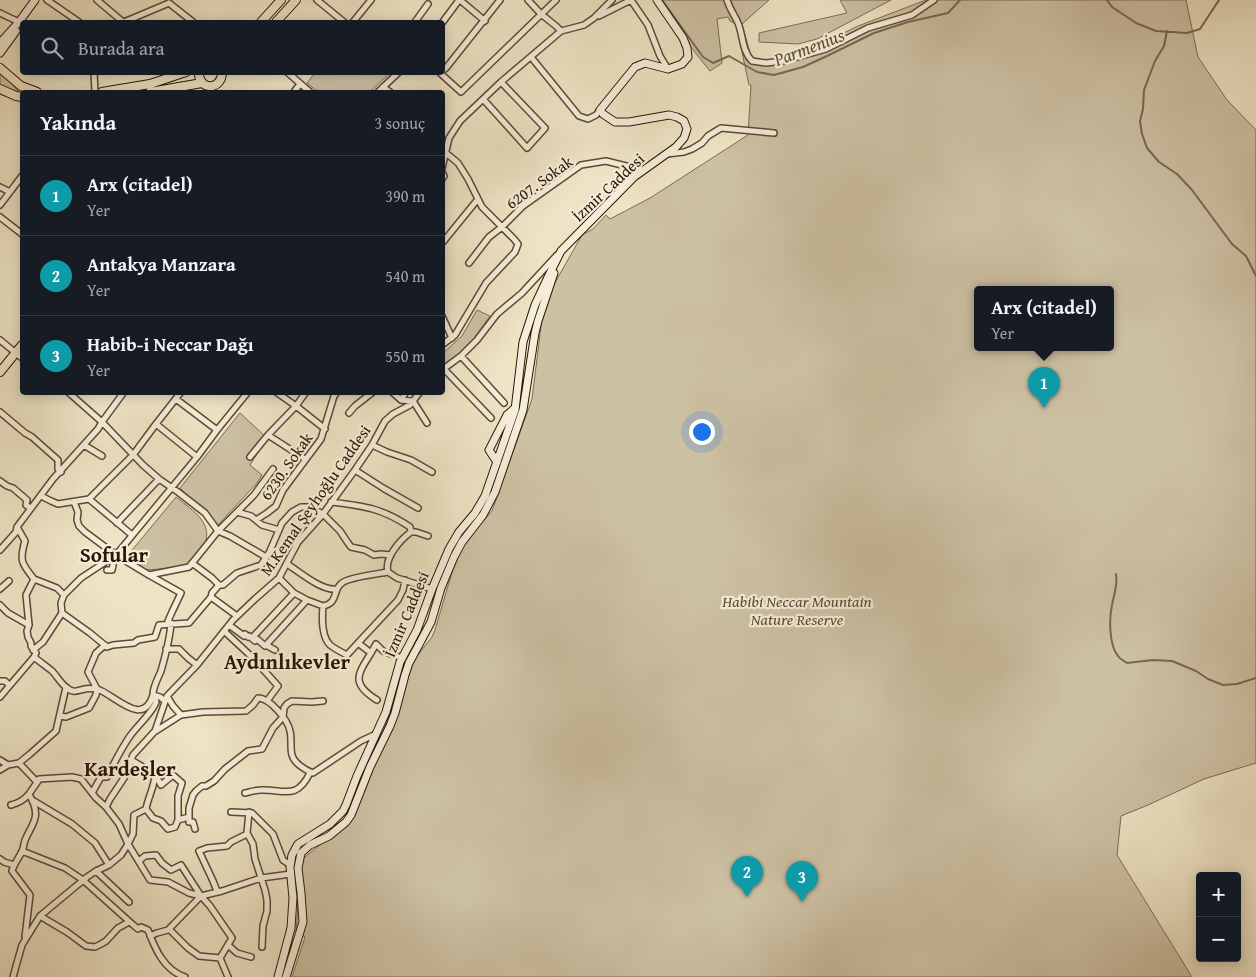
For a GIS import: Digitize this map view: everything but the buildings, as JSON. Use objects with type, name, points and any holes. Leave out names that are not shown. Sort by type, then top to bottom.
[{"type":"main road","points":[[264,20],[281,0]]},
{"type":"main road","points":[[278,20],[296,0]]},
{"type":"main road","points":[[0,68],[21,86],[32,90]]},
{"type":"main road","points":[[114,90],[150,84],[177,75]]},
{"type":"main road","points":[[199,75],[203,87]]},
{"type":"main road","points":[[171,90],[212,86],[220,78]]},
{"type":"main road","points":[[215,90],[220,78]]},
{"type":"main road","points":[[0,89],[20,98]]},
{"type":"main road","points":[[0,372],[19,355]]},
{"type":"street","points":[[24,20],[35,0]]},
{"type":"street","points":[[24,20],[41,0]]},
{"type":"street","points":[[47,0],[76,20]]},
{"type":"street","points":[[97,0],[121,20]]},
{"type":"street","points":[[317,0],[342,20]]},
{"type":"street","points":[[355,20],[370,0]]},
{"type":"street","points":[[444,20],[459,0],[485,21]]},
{"type":"street","points":[[445,67],[485,21],[500,0]]},
{"type":"street","points":[[528,0],[561,31]]},
{"type":"street","points":[[445,73],[461,92],[556,0]]},
{"type":"street","points":[[594,18],[612,0]]},
{"type":"street","points":[[445,152],[449,138],[460,121],[501,82],[561,31],[584,25],[631,0],[648,25],[660,56],[668,69]]},
{"type":"street","points":[[530,57],[579,116],[588,119],[596,115],[635,67],[645,63],[668,69],[682,64],[688,57],[683,38],[656,0]]},
{"type":"street","points":[[727,0],[729,9],[737,20],[742,32],[744,47],[748,57],[752,61],[759,62],[783,61],[826,49],[868,28],[912,15],[934,0]]},
{"type":"street","points":[[128,20],[171,2],[191,20]]},
{"type":"street","points":[[416,20],[428,4]]},
{"type":"street","points":[[0,13],[20,22]]},
{"type":"street","points":[[1,42],[20,25]]},
{"type":"street","points":[[0,53],[20,26]]},
{"type":"street","points":[[94,75],[95,90]]},
{"type":"street","points":[[290,75],[308,90]]},
{"type":"street","points":[[380,90],[395,75]]},
{"type":"street","points":[[483,99],[527,148],[545,128],[501,82]]},
{"type":"street","points":[[296,90],[300,84]]},
{"type":"street","points":[[383,87],[387,90]]},
{"type":"street","name":"İzmir Caddesi","points":[[290,865],[292,855],[298,844],[330,824],[343,811],[386,712],[402,658],[417,630],[449,549],[482,501],[515,408],[524,342],[535,305],[561,251],[642,170],[676,147],[684,138],[687,129],[684,121],[669,115],[629,122],[615,122],[600,110]]},
{"type":"street","points":[[665,155],[692,149],[721,128],[774,133]]},
{"type":"street","points":[[445,135],[449,138]]},
{"type":"street","points":[[445,156],[458,163],[482,207],[518,244],[515,252],[486,283],[455,335],[445,342]]},
{"type":"street","name":"6207. Sokak","points":[[469,263],[489,237],[523,206],[581,166],[606,161],[642,170]]},
{"type":"street","points":[[0,205],[20,179]]},
{"type":"street","points":[[0,187],[10,192]]},
{"type":"street","points":[[445,239],[478,198]]},
{"type":"street","points":[[0,217],[20,232]]},
{"type":"street","points":[[445,368],[461,356],[497,314],[522,293],[561,251]]},
{"type":"street","name":"İzmir Caddesi","points":[[286,977],[303,922],[302,893],[298,868],[301,854],[310,845],[336,831],[346,822],[351,814],[370,767],[390,726],[404,675],[431,622],[441,588],[454,557],[462,542],[483,515],[492,499],[523,410],[536,327],[561,251]]},
{"type":"street","points":[[445,323],[452,338]]},
{"type":"street","points":[[0,340],[19,355]]},
{"type":"street","points":[[461,356],[504,403]]},
{"type":"street","points":[[445,372],[491,418]]},
{"type":"street","points":[[71,395],[102,422],[159,479],[205,513],[218,531],[266,557]]},
{"type":"street","points":[[1,547],[16,532],[17,527],[30,508],[98,429],[122,395]]},
{"type":"street","points":[[41,496],[58,504],[89,499],[133,455],[179,395]]},
{"type":"street","points":[[33,650],[43,642],[62,613],[61,603],[64,595],[81,578],[116,555],[246,395]]},
{"type":"street","points":[[280,395],[325,429]]},
{"type":"street","points":[[250,457],[304,395]]},
{"type":"street","name":"6230. Sokak","points":[[256,520],[276,506],[283,490],[321,439],[335,395]]},
{"type":"street","points":[[349,413],[369,395]]},
{"type":"street","points":[[395,395],[401,400],[413,402],[427,423]]},
{"type":"street","points":[[401,400],[404,395]]},
{"type":"street","name":"M.Kemal Şeyhoğlu Caddesi","points":[[106,807],[124,778],[133,755],[155,731],[166,699],[197,665],[228,625],[279,578],[298,542],[323,514],[355,470],[387,419],[407,408],[418,395]]},
{"type":"street","points":[[176,399],[217,430]]},
{"type":"street","points":[[497,462],[489,450],[507,415],[515,408]]},
{"type":"street","points":[[0,412],[58,460],[58,469],[61,472]]},
{"type":"street","points":[[156,424],[197,457]]},
{"type":"street","points":[[268,435],[306,459]]},
{"type":"street","points":[[84,445],[102,456]]},
{"type":"street","points":[[372,445],[411,460],[432,472]]},
{"type":"street","points":[[148,575],[189,567],[218,531],[254,495],[273,469]]},
{"type":"street","points":[[355,470],[418,508]]},
{"type":"street","points":[[117,523],[159,479]]},
{"type":"street","points":[[0,481],[13,488],[27,500],[26,505],[30,508]]},
{"type":"street","points":[[89,499],[132,535]]},
{"type":"street","points":[[74,502],[78,512],[77,520],[79,526],[85,532],[116,555],[182,593],[168,621],[171,624],[170,635],[163,664],[151,703],[147,707],[141,710],[134,710],[97,689],[88,672],[96,653],[105,645]]},
{"type":"street","points":[[331,502],[370,507],[384,512],[410,527],[410,532]]},
{"type":"street","points":[[62,613],[90,632],[107,647],[155,638],[159,625],[189,623],[219,585],[223,585],[237,573],[261,565],[282,523],[292,512],[301,507],[309,507],[323,514],[340,531],[351,547],[365,550],[372,554],[391,555]]},
{"type":"street","points":[[237,512],[251,516],[262,525],[279,530]]},
{"type":"street","points":[[17,527],[25,541],[22,550],[22,564],[34,579],[57,588],[64,595]]},
{"type":"street","points":[[428,536],[410,532],[391,555],[387,565],[388,572],[393,576],[432,589]]},
{"type":"street","points":[[107,570],[112,570],[116,555]]},
{"type":"street","points":[[192,563],[219,585]]},
{"type":"street","points":[[287,564],[315,582],[331,589],[337,589]]},
{"type":"street","points":[[279,578],[294,593],[323,606],[331,603],[341,583],[347,580],[388,572]]},
{"type":"street","points":[[0,697],[36,654],[28,637],[29,625],[26,594],[34,579]]},
{"type":"street","points":[[323,606],[324,629],[327,641],[347,655],[398,600],[405,580]]},
{"type":"street","points":[[0,589],[9,581]]},
{"type":"street","points":[[252,638],[294,593]]},
{"type":"street","points":[[211,597],[237,616]]},
{"type":"street","points":[[266,645],[307,600]]},
{"type":"street","points":[[0,605],[8,613],[29,625]]},
{"type":"street","points":[[228,625],[244,636],[245,634],[255,641],[257,639],[265,646],[275,650]]},
{"type":"street","points":[[224,631],[252,657],[278,686],[267,701]]},
{"type":"street","points":[[358,643],[371,653]]},
{"type":"street","points":[[377,700],[365,691],[359,679],[360,671],[376,644],[383,651],[402,658]]},
{"type":"street","points":[[166,649],[179,649],[197,665]]},
{"type":"street","points":[[34,657],[69,690],[79,692],[86,689],[97,689]]},
{"type":"street","points":[[0,681],[6,681],[9,685]]},
{"type":"street","points":[[0,770],[8,765],[19,763],[56,731],[66,687]]},
{"type":"street","points":[[60,716],[66,716],[89,708],[97,689]]},
{"type":"street","points":[[153,695],[166,699],[181,715]]},
{"type":"street","points":[[92,793],[102,777],[107,777],[130,736],[154,708],[156,702],[153,695]]},
{"type":"street","points":[[155,731],[181,715],[203,712],[246,711],[253,706],[258,698],[262,698],[283,718],[290,729],[291,753],[301,766],[310,773]]},
{"type":"street","points":[[195,828],[193,822],[189,822],[189,808],[196,791],[214,781],[225,769],[248,751],[262,749],[273,728],[283,718],[284,708],[287,704],[292,701],[312,702],[323,700]]},
{"type":"street","points":[[245,793],[260,790],[289,792],[302,785],[310,773],[314,773],[361,740],[377,734]]},
{"type":"street","points":[[0,760],[8,765]]},
{"type":"street","points":[[131,760],[155,774],[161,785],[173,775],[182,783],[178,796],[178,820],[176,827],[168,830],[161,822],[153,818],[146,809]]},
{"type":"street","points":[[19,763],[36,781],[40,779],[72,777],[81,779],[119,824],[128,844],[150,880],[168,882],[189,893],[201,896]]},
{"type":"street","points":[[146,809],[155,783],[155,774]]},
{"type":"street","points":[[12,805],[25,799],[40,779]]},
{"type":"street","points":[[13,977],[26,934],[30,895],[12,871],[22,851],[24,840],[36,819],[36,809],[29,794]]},
{"type":"street","points":[[32,800],[72,824],[95,843],[109,865]]},
{"type":"street","points":[[22,945],[40,916],[96,870],[109,865],[121,855],[133,834],[134,815],[146,809]]},
{"type":"street","points":[[231,812],[252,813],[273,834],[283,860],[290,865],[293,898],[291,928],[278,977]]},
{"type":"street","points":[[249,812],[248,834],[253,844],[255,859],[267,900],[262,947]]},
{"type":"street","points":[[178,820],[189,817]]},
{"type":"street","points":[[217,891],[199,851],[207,848],[227,846],[248,834]]},
{"type":"street","points":[[22,851],[65,868],[83,880],[138,929],[141,927],[148,930],[167,966],[184,977]]},
{"type":"street","points":[[139,861],[145,856],[156,855],[162,863],[172,870],[181,865],[232,938],[220,958]]},
{"type":"street","points":[[1,863],[14,864]]},
{"type":"street","points":[[96,870],[129,902]]},
{"type":"street","points":[[150,936],[168,930],[201,896],[261,878],[291,874]]},
{"type":"street","points":[[40,916],[86,946],[95,947],[106,940],[118,928],[130,922]]},
{"type":"street","points":[[169,929],[199,956],[220,958]]},
{"type":"street","points":[[228,945],[250,957]]},
{"type":"street","points":[[220,958],[228,977]]},
{"type":"green space","name":"Habibi Neccar Mountain Nature Reserve","points":[[658,0],[769,0],[742,24],[752,60],[758,63],[801,54],[858,26],[926,0],[1186,0],[1198,57],[1227,100],[1256,130],[1256,763],[1204,779],[1121,816],[1117,855],[1192,977],[292,977],[305,937],[296,932],[299,890],[296,864],[350,821],[406,670],[432,637],[435,630],[459,548],[492,511],[532,399],[544,302],[582,235],[593,229],[606,215],[610,219],[650,198],[748,135],[751,85],[749,85],[736,24],[730,21],[728,17],[717,19],[722,63],[710,71],[686,41]]},
{"type":"green space","points":[[840,0],[891,0],[817,39],[798,44],[759,42],[759,33],[847,13]]},
{"type":"green space","points":[[0,71],[19,92],[0,86]]},
{"type":"green space","points":[[313,75],[388,75],[372,90],[316,90],[307,83]]},
{"type":"green space","points":[[477,310],[490,316],[472,341],[460,354],[445,365],[445,351],[462,336]]},
{"type":"green space","points":[[240,413],[267,438],[250,465],[262,475],[257,483],[218,525],[180,488]]},
{"type":"green space","points":[[176,497],[201,519],[207,533],[206,541],[199,555],[188,564],[171,568],[146,570],[128,555]]},
{"type":"waterway","name":"Parmenius","points":[[662,0],[703,57],[713,63],[729,56],[757,72],[774,75],[803,67],[874,33],[908,22],[948,13],[960,0]]},
{"type":"waterway","name":"Parmenius","points":[[1107,0],[1112,7],[1136,23],[1156,31],[1187,33],[1200,29],[1219,0]]},
{"type":"waterway","points":[[1167,31],[1164,46],[1155,61],[1144,90],[1140,121],[1147,148],[1159,162],[1177,174],[1192,190],[1232,244],[1246,256],[1256,276]]},
{"type":"waterway","points":[[1116,574],[1110,632],[1115,651],[1121,659],[1127,663],[1153,660],[1172,661],[1223,685],[1237,684],[1256,678]]},
{"type":"place","name":"Arx (citadel)","points":[[1044,408]]},
{"type":"place","name":"Antakya Manzara","points":[[747,897]]},
{"type":"place","name":"Habib-i Neccar Dağı","points":[[802,902]]},
{"type":"district","name":"Sofular","points":[[114,554]]},
{"type":"district","name":"Aydınlıkevler","points":[[287,661]]},
{"type":"district","name":"Kardeşler","points":[[130,768]]}]
